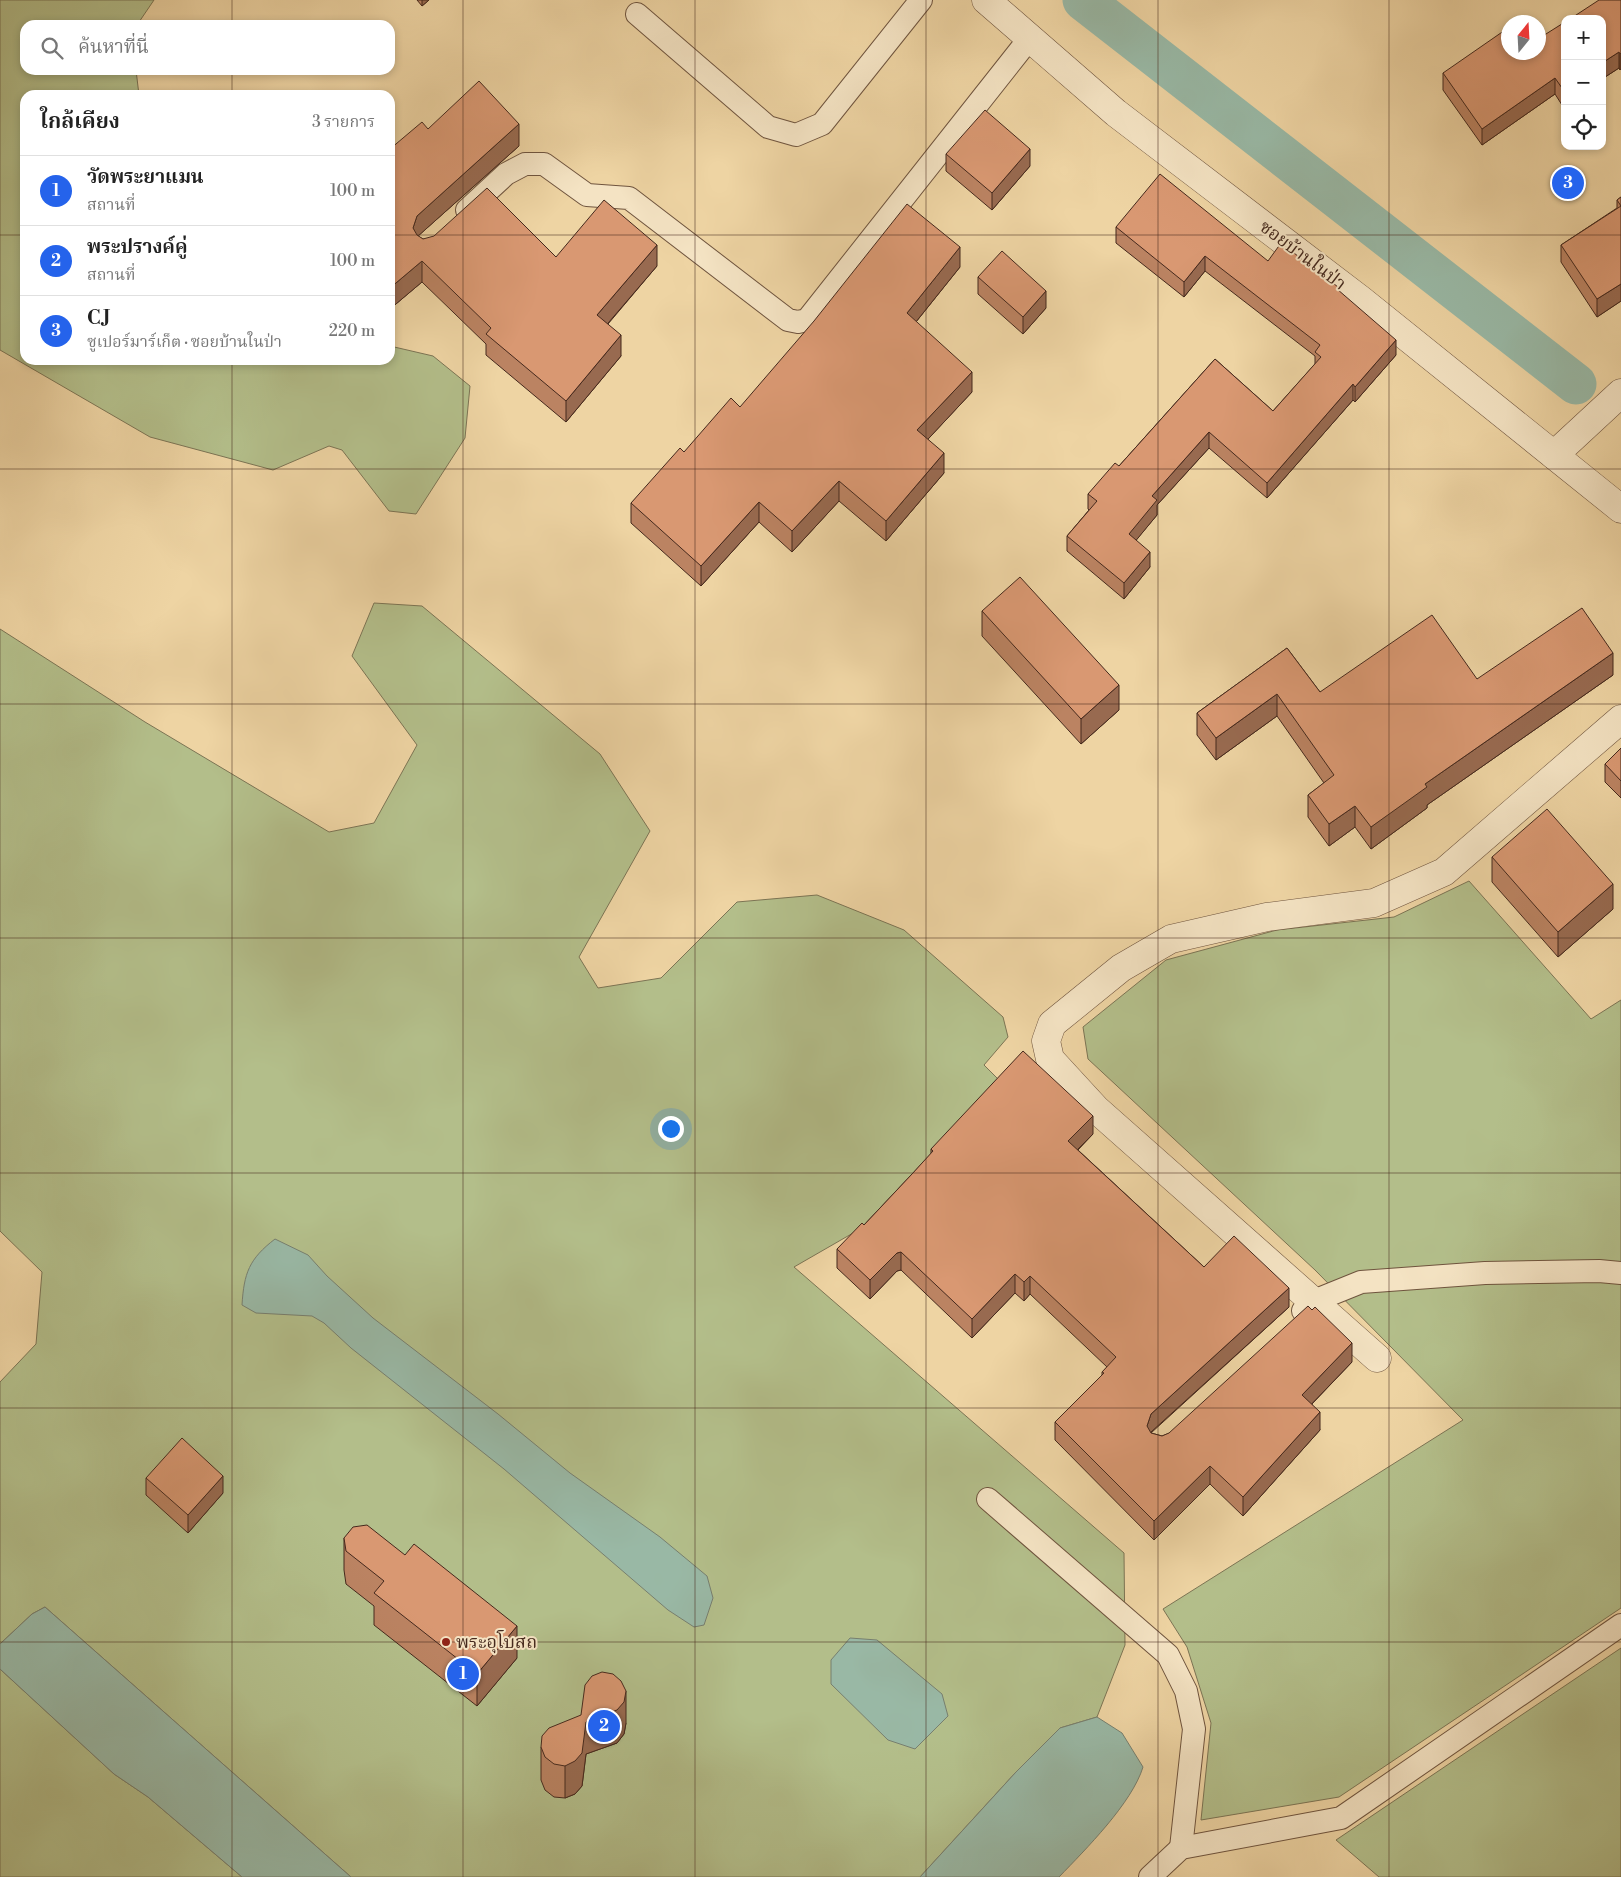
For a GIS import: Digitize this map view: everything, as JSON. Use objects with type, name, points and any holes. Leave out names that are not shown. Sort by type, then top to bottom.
[{"type":"street","name":"ซอยบ้านในป่า","points":[[986,0],[1116,113],[1361,300],[1621,509]]},
{"type":"street","points":[[1554,454],[1621,393]]},
{"type":"street","points":[[1377,1358],[1096,1109],[1050,1059],[1046,1041],[1052,1024],[1121,968],[1171,939],[1267,917],[1374,903],[1444,872],[1621,719]]},
{"type":"lane","points":[[636,14],[768,127],[796,135],[822,124],[921,0]]},
{"type":"lane","points":[[448,227],[506,174],[525,164],[544,164],[587,195],[629,198],[788,320],[798,322],[807,320],[1029,39]]},
{"type":"lane","points":[[1285,1328],[1314,1301],[1361,1282],[1485,1273],[1599,1271],[1621,1273]]},
{"type":"lane","points":[[988,1499],[1168,1655],[1186,1691],[1194,1729],[1181,1848]]},
{"type":"lane","points":[[1150,1877],[1181,1848],[1341,1818],[1621,1625]]},
{"type":"green space","points":[[0,0],[154,0],[140,20],[20,20],[20,75],[137,75],[138,90],[20,90],[20,362],[0,350]]},
{"type":"green space","points":[[395,347],[433,356],[470,386],[465,438],[416,514],[389,511],[342,450],[329,446],[273,470],[150,437],[26,365],[395,365]]},
{"type":"green space","points":[[374,603],[422,606],[600,754],[650,831],[579,957],[598,988],[661,978],[737,902],[817,895],[904,930],[1003,1017],[1008,1037],[984,1065],[1000,1081],[867,1225],[794,1267],[1124,1553],[1125,1645],[1097,1717],[1060,1728],[1016,1772],[920,1877],[351,1877],[45,1607],[32,1614],[0,1644],[0,1382],[36,1344],[42,1272],[0,1231],[0,629],[145,722],[329,832],[374,823],[417,745],[352,656]]},
{"type":"green space","points":[[1469,881],[1591,1019],[1621,1000],[1621,1608],[1339,1797],[1201,1820],[1211,1723],[1187,1647],[1163,1609],[1463,1420],[1315,1270],[1088,1059],[1083,1027],[1166,960],[1277,930],[1394,917]]},
{"type":"green space","points":[[1621,1648],[1621,1877],[1379,1877],[1336,1840]]},
{"type":"green space","points":[[0,1669],[114,1774],[148,1797],[242,1877],[0,1877]]},
{"type":"shaded area","points":[[275,1239],[308,1255],[327,1276],[373,1318],[498,1414],[570,1473],[660,1537],[707,1576],[713,1598],[704,1625],[694,1627],[668,1610],[504,1469],[351,1348],[324,1323],[312,1316],[256,1313],[242,1305],[244,1284],[249,1268],[259,1253]]},
{"type":"shaded area","points":[[45,1607],[351,1877],[242,1877],[148,1797],[114,1774],[0,1669],[0,1644],[32,1614]]},
{"type":"shaded area","points":[[850,1638],[877,1640],[942,1694],[948,1716],[915,1749],[888,1740],[831,1684],[831,1660]]},
{"type":"shaded area","points":[[1097,1717],[1122,1733],[1143,1767],[1137,1781],[1119,1810],[1059,1877],[920,1877],[1016,1772],[1060,1728]]},
{"type":"building","points":[[1599,0],[1621,0],[1621,53],[1619,52],[1606,60],[1606,15],[1576,15]]},
{"type":"building","points":[[1561,25],[1561,87],[1555,78],[1482,129],[1443,73],[1501,33],[1501,60],[1546,60],[1546,34]]},
{"type":"building","points":[[479,81],[519,124],[417,216],[413,228],[417,235],[423,239],[434,236],[487,188],[556,257],[604,200],[657,245],[597,315],[621,335],[566,401],[486,334],[491,328],[422,261],[395,284],[395,145],[422,122],[428,129]]},
{"type":"building","points":[[985,110],[1030,149],[992,193],[946,154]]},
{"type":"building","points":[[1160,174],[1268,261],[1281,243],[1338,287],[1337,289],[1396,340],[1355,387],[1353,384],[1267,483],[1209,432],[1152,496],[1157,500],[1129,534],[1150,552],[1124,583],[1067,536],[1097,501],[1088,494],[1115,463],[1119,466],[1215,359],[1273,411],[1321,357],[1315,352],[1320,345],[1205,256],[1184,282],[1116,227]]},
{"type":"building","points":[[1621,197],[1621,206],[1617,200]]},
{"type":"building","points":[[907,204],[960,247],[907,313],[972,372],[917,430],[944,453],[886,521],[839,481],[792,531],[759,502],[701,566],[631,503],[680,448],[684,452],[731,398],[740,407],[814,321]]},
{"type":"building","points":[[1621,206],[1621,284],[1597,299],[1561,245]]},
{"type":"building","points":[[1002,251],[1046,291],[1023,317],[978,277]]},
{"type":"building","points":[[1020,577],[1119,685],[1081,719],[982,611]]},
{"type":"building","points":[[1582,608],[1613,653],[1425,784],[1427,787],[1371,827],[1355,806],[1329,824],[1308,795],[1334,775],[1277,694],[1216,738],[1197,713],[1287,648],[1320,692],[1432,615],[1477,679]]},
{"type":"building","points":[[1621,748],[1621,781],[1605,764]]},
{"type":"building","points":[[1547,809],[1613,884],[1558,932],[1492,857]]},
{"type":"building","points":[[1023,1051],[1093,1116],[1068,1141],[1204,1267],[1234,1236],[1289,1288],[1151,1414],[1147,1426],[1151,1433],[1162,1436],[1169,1433],[1308,1306],[1312,1310],[1315,1307],[1352,1343],[1302,1395],[1320,1412],[1243,1497],[1210,1466],[1154,1521],[1055,1422],[1104,1373],[1102,1372],[1116,1357],[1030,1276],[1024,1282],[1015,1274],[972,1319],[901,1252],[897,1253],[870,1280],[837,1249],[862,1223],[864,1225],[912,1174],[933,1151],[931,1149]]},
{"type":"building","points":[[182,1438],[223,1476],[188,1515],[146,1478]]},
{"type":"building","points":[[367,1525],[405,1555],[414,1544],[517,1626],[477,1674],[374,1593],[384,1581],[346,1551],[344,1538],[353,1527]]},
{"type":"building","points":[[602,1672],[613,1674],[621,1681],[626,1691],[624,1702],[617,1710],[586,1722],[582,1753],[575,1761],[565,1766],[554,1764],[545,1757],[541,1747],[542,1736],[549,1728],[581,1715],[585,1685],[592,1676]]},
{"type":"waterway","points":[[1083,0],[1576,384]]},
{"type":"place","name":"CJ","points":[[1568,183]]},
{"type":"place","name":"พระอุโบสถ","points":[[446,1642]]},
{"type":"place","name":"วัดพระยาแมน","points":[[463,1674]]},
{"type":"place","name":"พระปรางค์คู่","points":[[604,1726]]}]
